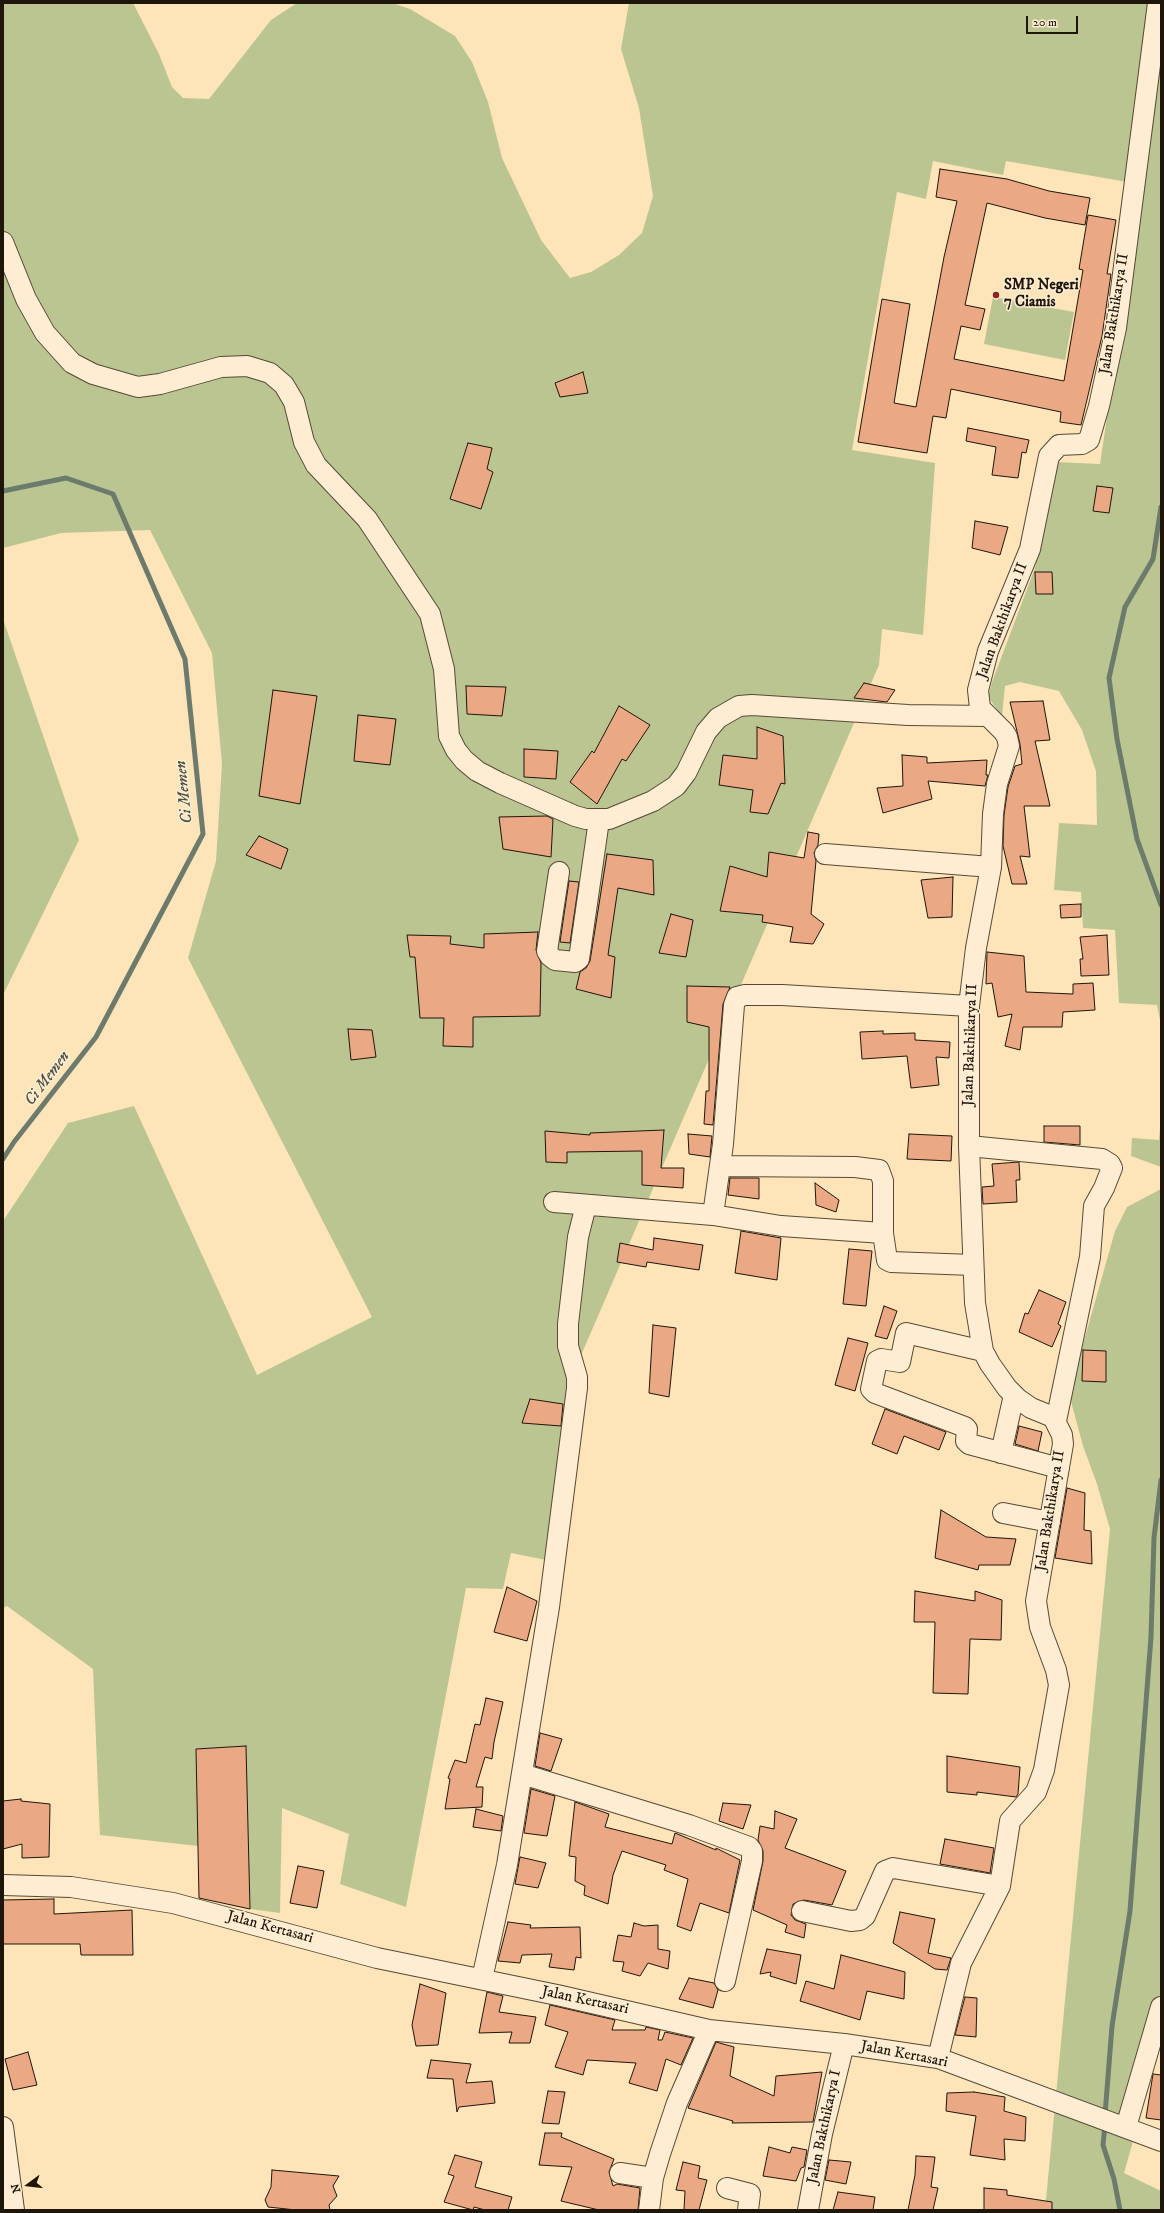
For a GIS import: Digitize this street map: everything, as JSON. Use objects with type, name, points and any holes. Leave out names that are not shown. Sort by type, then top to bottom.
[{"type":"street","name":"Jalan Bakthikarya II","points":[[938,2058],[961,1963],[1000,1886],[1010,1821],[1036,1792],[1044,1770],[1059,1685],[1056,1670],[1040,1627],[1036,1610],[1063,1440],[1056,1421],[1050,1414],[1026,1405],[1014,1395],[990,1364],[983,1351],[978,1327],[973,1265],[969,1146],[969,1006],[976,948],[991,866],[997,784],[1009,746],[1008,737],[986,716],[978,703],[979,683],[988,651],[1030,549],[1049,456],[1059,445],[1082,444],[1089,440],[1099,406],[1116,328],[1158,3]]},
{"type":"street","points":[[3,242],[26,299],[45,333],[72,363],[93,374],[138,387],[160,384],[221,367],[247,366],[270,373],[284,385],[294,402],[304,442],[316,465],[367,519],[430,614],[444,669],[449,736],[456,750],[464,760],[477,771],[500,783],[575,816],[599,820],[609,819],[653,801],[676,786],[686,774],[706,732],[718,718],[740,706],[908,715],[986,716]]},
{"type":"street","points":[[559,872],[547,951],[555,960],[575,962],[579,959],[599,820]]},
{"type":"street","points":[[825,854],[991,866]]},
{"type":"street","points":[[714,1215],[720,1166],[734,1002],[738,996],[782,995],[969,1006]]},
{"type":"street","points":[[969,1146],[1102,1159],[1110,1164],[1112,1168],[1104,1188],[1094,1206],[1090,1257],[1056,1421]]},
{"type":"street","points":[[720,1166],[855,1167],[879,1170],[882,1181],[883,1233],[886,1256],[891,1262],[973,1265]]},
{"type":"street","points":[[554,1202],[714,1215],[781,1226],[883,1233]]},
{"type":"street","points":[[482,1979],[507,1864],[549,1607],[577,1388],[577,1377],[568,1346],[568,1324],[578,1237],[586,1205]]},
{"type":"street","points":[[983,1351],[906,1333],[900,1362],[881,1359],[878,1360],[871,1387],[875,1393],[965,1427],[968,1429],[967,1443],[1058,1468]]},
{"type":"street","points":[[1001,1453],[1014,1395]]},
{"type":"street","points":[[1003,1513],[1050,1522]]},
{"type":"street","points":[[522,1774],[690,1825],[749,1847],[752,1850],[752,1861],[725,1981]]},
{"type":"street","points":[[802,1911],[851,1921],[860,1920],[865,1916],[885,1871],[893,1868],[1000,1886]]},
{"type":"street","name":"Jalan Kertasari","points":[[3,1885],[71,1887],[173,1903],[377,1958],[482,1979],[709,2030],[844,2044],[938,2058],[1161,2141]]},
{"type":"street","points":[[1126,2127],[1161,2007]]},
{"type":"street","points":[[648,2210],[653,2178],[677,2103],[709,2030]]},
{"type":"street","name":"Jalan Bakthikarya I","points":[[808,2210],[822,2134],[844,2044]]},
{"type":"street","points":[[3,2127],[14,2210]]},
{"type":"street","points":[[620,2173],[653,2178]]},
{"type":"street","points":[[727,2188],[750,2194],[748,2210]]},
{"type":"green space","points":[[3,3],[133,3],[159,54],[172,87],[183,98],[209,99],[271,20],[297,3],[392,3],[410,9],[455,36],[472,62],[488,102],[502,158],[541,240],[570,278],[591,272],[619,255],[642,233],[653,196],[639,108],[621,49],[629,3],[1161,3],[1161,1025],[1157,1005],[1119,1003],[1115,930],[1083,928],[1081,892],[1054,890],[1059,823],[1097,825],[1096,771],[1082,730],[1059,691],[1020,682],[1005,686],[1002,716],[988,697],[992,682],[1035,568],[1055,462],[1100,464],[1131,257],[1139,184],[1006,161],[1003,175],[933,161],[926,199],[897,192],[852,450],[935,463],[923,635],[882,629],[879,665],[582,1353],[551,1561],[511,1553],[503,1589],[466,1588],[406,1907],[340,1884],[349,1834],[282,1808],[280,1913],[250,1909],[246,1746],[196,1749],[198,1846],[100,1835],[93,1669],[7,1606],[3,1608],[3,1221],[68,1123],[134,1106],[257,1375],[372,1317],[188,958],[216,861],[222,764],[212,653],[150,530],[61,533],[3,548]]},
{"type":"green space","points":[[993,297],[1074,312],[1065,360],[984,344]]},
{"type":"green space","points":[[3,619],[79,840],[3,995]]},
{"type":"green space","points":[[1161,1114],[1161,1167],[1131,1156],[1132,1138],[1159,1140]]},
{"type":"green space","points":[[1161,1189],[1161,2042],[1124,2173],[1161,2191],[1161,2210],[1045,2210],[1110,1529],[1097,1484],[1083,1446],[1069,1394],[1115,1231],[1127,1207]]},
{"type":"building","points":[[940,169],[1007,179],[1049,191],[1090,198],[1085,225],[1045,218],[987,203],[965,305],[985,309],[980,330],[961,326],[954,359],[1064,381],[1083,270],[1079,269],[1088,215],[1116,220],[1107,274],[1111,274],[1102,336],[1081,425],[1060,422],[1061,412],[951,389],[946,418],[933,416],[927,453],[858,442],[882,299],[910,304],[894,403],[916,407],[944,257],[957,201],[936,197]]},
{"type":"building","points":[[583,372],[588,393],[560,397],[555,383]]},
{"type":"building","points":[[968,428],[1029,440],[1026,453],[1022,452],[1018,478],[992,475],[996,447],[966,441]]},
{"type":"building","points":[[468,443],[492,448],[487,469],[493,472],[481,509],[450,499]]},
{"type":"building","points":[[1097,486],[1113,488],[1109,513],[1093,511]]},
{"type":"building","points":[[975,521],[1008,527],[1000,555],[972,548]]},
{"type":"building","points":[[1035,572],[1052,572],[1053,594],[1036,594]]},
{"type":"building","points":[[864,683],[895,690],[887,702],[854,698]]},
{"type":"building","points":[[466,686],[506,687],[502,716],[467,714]]},
{"type":"building","points":[[273,690],[317,696],[300,804],[259,796]]},
{"type":"building","points":[[1043,701],[1050,740],[1035,741],[1050,806],[1024,806],[1030,857],[1020,856],[1027,884],[1012,884],[1003,846],[1004,815],[1008,787],[1015,766],[1022,764],[1020,744],[1010,702]]},
{"type":"building","points":[[619,706],[650,725],[626,761],[622,759],[597,804],[570,782],[592,751],[594,753]]},
{"type":"building","points":[[358,715],[396,719],[390,765],[354,761]]},
{"type":"building","points":[[757,727],[783,736],[785,784],[781,783],[768,814],[750,812],[753,790],[719,785],[723,755],[757,759]]},
{"type":"building","points":[[524,749],[558,751],[556,779],[524,777]]},
{"type":"building","points":[[902,755],[927,757],[927,763],[987,760],[986,775],[988,775],[985,786],[928,781],[932,799],[883,813],[877,788],[903,786]]},
{"type":"building","points":[[547,816],[553,819],[551,857],[503,849],[499,817]]},
{"type":"building","points":[[808,832],[819,834],[818,845],[814,853],[816,861],[811,914],[824,924],[813,944],[790,942],[793,927],[762,922],[763,915],[720,911],[730,866],[767,877],[769,852],[804,858]]},
{"type":"building","points":[[259,836],[288,849],[281,869],[246,855]]},
{"type":"building","points":[[607,854],[653,860],[654,895],[618,888],[608,955],[615,957],[611,998],[576,989],[580,972],[586,968],[590,961]]},
{"type":"building","points":[[953,877],[952,917],[928,918],[921,880]]},
{"type":"building","points":[[569,881],[579,882],[570,943],[560,942]]},
{"type":"building","points":[[1081,904],[1081,917],[1061,918],[1060,905]]},
{"type":"building","points":[[671,914],[693,920],[686,957],[659,953]]},
{"type":"building","points":[[538,932],[536,950],[541,963],[540,1016],[473,1017],[473,1047],[443,1046],[444,1018],[420,1018],[415,957],[410,957],[407,935],[451,936],[450,944],[484,948],[484,934]]},
{"type":"building","points":[[1107,935],[1109,975],[1081,976],[1080,959],[1083,959],[1080,937]]},
{"type":"building","points":[[987,952],[1024,956],[1026,992],[1073,994],[1073,984],[1093,983],[1095,1010],[1063,1012],[1062,1027],[1023,1027],[1020,1050],[1005,1046],[1012,1014],[998,1017],[992,983],[986,984]]},
{"type":"building","points":[[687,986],[730,987],[723,1004],[713,1125],[704,1124],[706,1091],[709,1091],[709,1027],[687,1022]]},
{"type":"building","points":[[348,1029],[372,1030],[376,1057],[351,1060]]},
{"type":"building","points":[[883,1031],[883,1034],[915,1033],[915,1040],[950,1042],[949,1058],[936,1057],[939,1085],[911,1088],[907,1056],[862,1059],[860,1032]]},
{"type":"building","points":[[1044,1126],[1080,1126],[1080,1145],[1044,1142]]},
{"type":"building","points":[[664,1130],[661,1168],[684,1168],[683,1188],[642,1185],[642,1151],[567,1152],[567,1163],[546,1162],[545,1131],[590,1135],[590,1133]]},
{"type":"building","points":[[688,1134],[712,1136],[710,1157],[689,1154]]},
{"type":"building","points":[[909,1134],[952,1136],[951,1161],[907,1159]]},
{"type":"building","points":[[1019,1162],[1020,1180],[1016,1180],[1017,1202],[983,1204],[982,1187],[994,1186],[992,1164]]},
{"type":"building","points":[[730,1178],[759,1178],[759,1199],[728,1195]]},
{"type":"building","points":[[815,1183],[839,1200],[836,1212],[816,1205]]},
{"type":"building","points":[[741,1231],[781,1238],[777,1280],[735,1273]]},
{"type":"building","points":[[654,1238],[703,1245],[699,1270],[647,1262],[646,1267],[617,1262],[620,1243],[653,1250]]},
{"type":"building","points":[[849,1249],[872,1251],[866,1306],[843,1304]]},
{"type":"building","points":[[1039,1290],[1066,1302],[1058,1324],[1061,1326],[1052,1347],[1019,1332],[1025,1313],[1028,1314]]},
{"type":"building","points":[[884,1306],[897,1311],[887,1339],[875,1336]]},
{"type":"building","points":[[653,1325],[676,1328],[669,1397],[649,1393]]},
{"type":"building","points":[[848,1338],[868,1343],[855,1391],[835,1385]]},
{"type":"building","points":[[1083,1350],[1106,1351],[1106,1382],[1082,1381]]},
{"type":"building","points":[[530,1399],[563,1404],[561,1426],[522,1423]]},
{"type":"building","points":[[885,1409],[946,1432],[939,1450],[904,1436],[897,1454],[872,1444]]},
{"type":"building","points":[[1019,1426],[1042,1432],[1038,1451],[1015,1444]]},
{"type":"building","points":[[1067,1488],[1085,1493],[1084,1530],[1091,1531],[1092,1564],[1055,1558]]},
{"type":"building","points":[[941,1510],[986,1537],[1016,1539],[1010,1565],[979,1565],[978,1570],[935,1558]]},
{"type":"building","points":[[507,1587],[537,1601],[527,1641],[494,1632]]},
{"type":"building","points":[[915,1591],[975,1601],[975,1591],[1002,1600],[1001,1640],[970,1639],[968,1694],[933,1693],[935,1622],[914,1622]]},
{"type":"building","points":[[486,1698],[503,1702],[494,1742],[492,1759],[485,1757],[476,1787],[483,1787],[482,1807],[445,1809],[450,1779],[448,1778],[455,1760],[466,1763],[475,1724],[480,1725]]},
{"type":"building","points":[[540,1733],[562,1739],[551,1771],[535,1766]]},
{"type":"building","points":[[246,1746],[250,1909],[199,1898],[196,1749]]},
{"type":"building","points":[[947,1756],[1020,1767],[1018,1794],[1016,1797],[977,1792],[977,1795],[947,1792]]},
{"type":"building","points":[[531,1789],[555,1796],[547,1836],[524,1833]]},
{"type":"building","points":[[21,1799],[21,1801],[50,1804],[49,1857],[22,1858],[22,1844],[3,1849],[3,1801]]},
{"type":"building","points":[[575,1802],[609,1814],[605,1827],[672,1844],[675,1833],[716,1850],[716,1848],[740,1860],[729,1913],[700,1903],[691,1931],[677,1926],[688,1879],[664,1870],[666,1865],[622,1851],[613,1875],[608,1904],[584,1895],[585,1886],[575,1881],[576,1857],[569,1856]]},
{"type":"building","points":[[723,1803],[751,1805],[743,1829],[719,1821]]},
{"type":"building","points":[[476,1809],[503,1816],[501,1831],[473,1827]]},
{"type":"building","points":[[775,1811],[797,1819],[785,1848],[846,1871],[832,1905],[804,1900],[793,1904],[791,1915],[795,1920],[806,1924],[804,1938],[785,1932],[787,1925],[753,1910],[763,1861],[763,1851],[758,1840],[760,1826],[774,1829]]},
{"type":"building","points":[[945,1839],[994,1848],[990,1873],[940,1864]]},
{"type":"building","points":[[520,1857],[546,1863],[538,1888],[515,1884]]},
{"type":"building","points":[[298,1866],[324,1871],[317,1908],[290,1903]]},
{"type":"building","points":[[54,1899],[54,1914],[132,1910],[133,1955],[81,1955],[80,1944],[3,1944],[3,1900]]},
{"type":"building","points":[[900,1912],[935,1919],[928,1953],[951,1958],[947,1970],[935,1969],[893,1943]]},
{"type":"building","points":[[508,1922],[531,1925],[530,1928],[580,1927],[581,1958],[576,1957],[574,1970],[549,1967],[552,1954],[522,1955],[520,1963],[498,1961]]},
{"type":"building","points":[[634,1923],[644,1926],[658,1925],[658,1949],[670,1951],[668,1969],[648,1963],[640,1976],[622,1971],[624,1962],[613,1961],[618,1935],[631,1937]]},
{"type":"building","points":[[767,1949],[801,1955],[796,1984],[770,1976],[771,1972],[760,1974]]},
{"type":"building","points":[[841,1955],[905,1972],[904,1999],[867,1991],[860,2020],[800,2001],[806,1981],[834,1989]]},
{"type":"building","points":[[689,1978],[714,1983],[718,1990],[713,2008],[679,1999]]},
{"type":"building","points":[[420,1984],[446,1993],[438,2045],[416,2046],[412,2025]]},
{"type":"building","points":[[487,1992],[503,1996],[499,2012],[536,2017],[530,2043],[509,2043],[512,2032],[479,2033]]},
{"type":"building","points":[[965,1997],[977,1998],[976,2037],[955,2035]]},
{"type":"building","points":[[550,2005],[615,2020],[612,2030],[645,2030],[646,2027],[660,2030],[658,2040],[662,2040],[665,2032],[693,2038],[681,2065],[666,2059],[657,2091],[629,2083],[636,2063],[587,2060],[583,2075],[555,2067],[568,2032],[545,2025]]},
{"type":"building","points":[[716,2042],[734,2047],[730,2076],[774,2096],[776,2076],[822,2072],[813,2122],[732,2123],[733,2121],[688,2108]]},
{"type":"building","points":[[28,2052],[37,2085],[13,2090],[5,2059]]},
{"type":"building","points":[[431,2060],[471,2064],[466,2083],[492,2081],[495,2103],[459,2107],[457,2112],[453,2079],[427,2078]]},
{"type":"building","points":[[1153,2074],[1161,2075],[1161,2120],[1146,2118]]},
{"type":"building","points":[[548,2091],[565,2092],[559,2124],[542,2123]]},
{"type":"building","points":[[974,2092],[1005,2097],[1004,2111],[1026,2117],[1025,2141],[1004,2139],[1005,2160],[970,2155],[976,2116],[946,2111],[947,2093]]},
{"type":"building","points":[[545,2133],[562,2133],[561,2137],[614,2159],[609,2172],[613,2186],[617,2184],[640,2188],[638,2210],[599,2210],[561,2201],[572,2167],[539,2165]]},
{"type":"building","points":[[769,2147],[790,2153],[792,2147],[807,2150],[804,2167],[801,2168],[796,2181],[763,2176]]},
{"type":"building","points":[[455,2155],[482,2162],[475,2187],[512,2197],[508,2210],[485,2210],[474,2207],[473,2210],[444,2202],[454,2176],[448,2174]]},
{"type":"building","points":[[916,2156],[935,2157],[931,2187],[938,2188],[933,2210],[908,2210],[915,2175]]},
{"type":"building","points":[[829,2160],[851,2162],[846,2184],[825,2180]]},
{"type":"building","points":[[683,2162],[700,2166],[698,2178],[707,2180],[699,2210],[684,2210],[685,2191],[676,2190]]},
{"type":"building","points":[[272,2170],[339,2176],[333,2186],[337,2196],[329,2205],[330,2210],[296,2210],[268,2207],[265,2200],[271,2187]]},
{"type":"building","points":[[984,2188],[1007,2190],[1007,2195],[1052,2202],[1052,2210],[984,2210]]},
{"type":"building","points":[[838,2192],[875,2197],[873,2210],[833,2210]]},
{"type":"waterway","name":"Ci Memen","points":[[3,491],[66,478],[113,494],[185,659],[203,834],[96,1037],[14,1142],[3,1159]]},
{"type":"waterway","points":[[1161,507],[1153,559],[1125,607],[1109,678],[1117,739],[1137,839],[1161,905]]},
{"type":"waterway","points":[[1105,2115],[1112,2026],[1130,1911],[1151,1637],[1154,1538],[1161,1480]]},
{"type":"waterway","points":[[1105,2125],[1103,2145],[1114,2179],[1120,2210]]},
{"type":"place","name":"SMP Negeri 7 Ciamis","points":[[996,295]]}]
